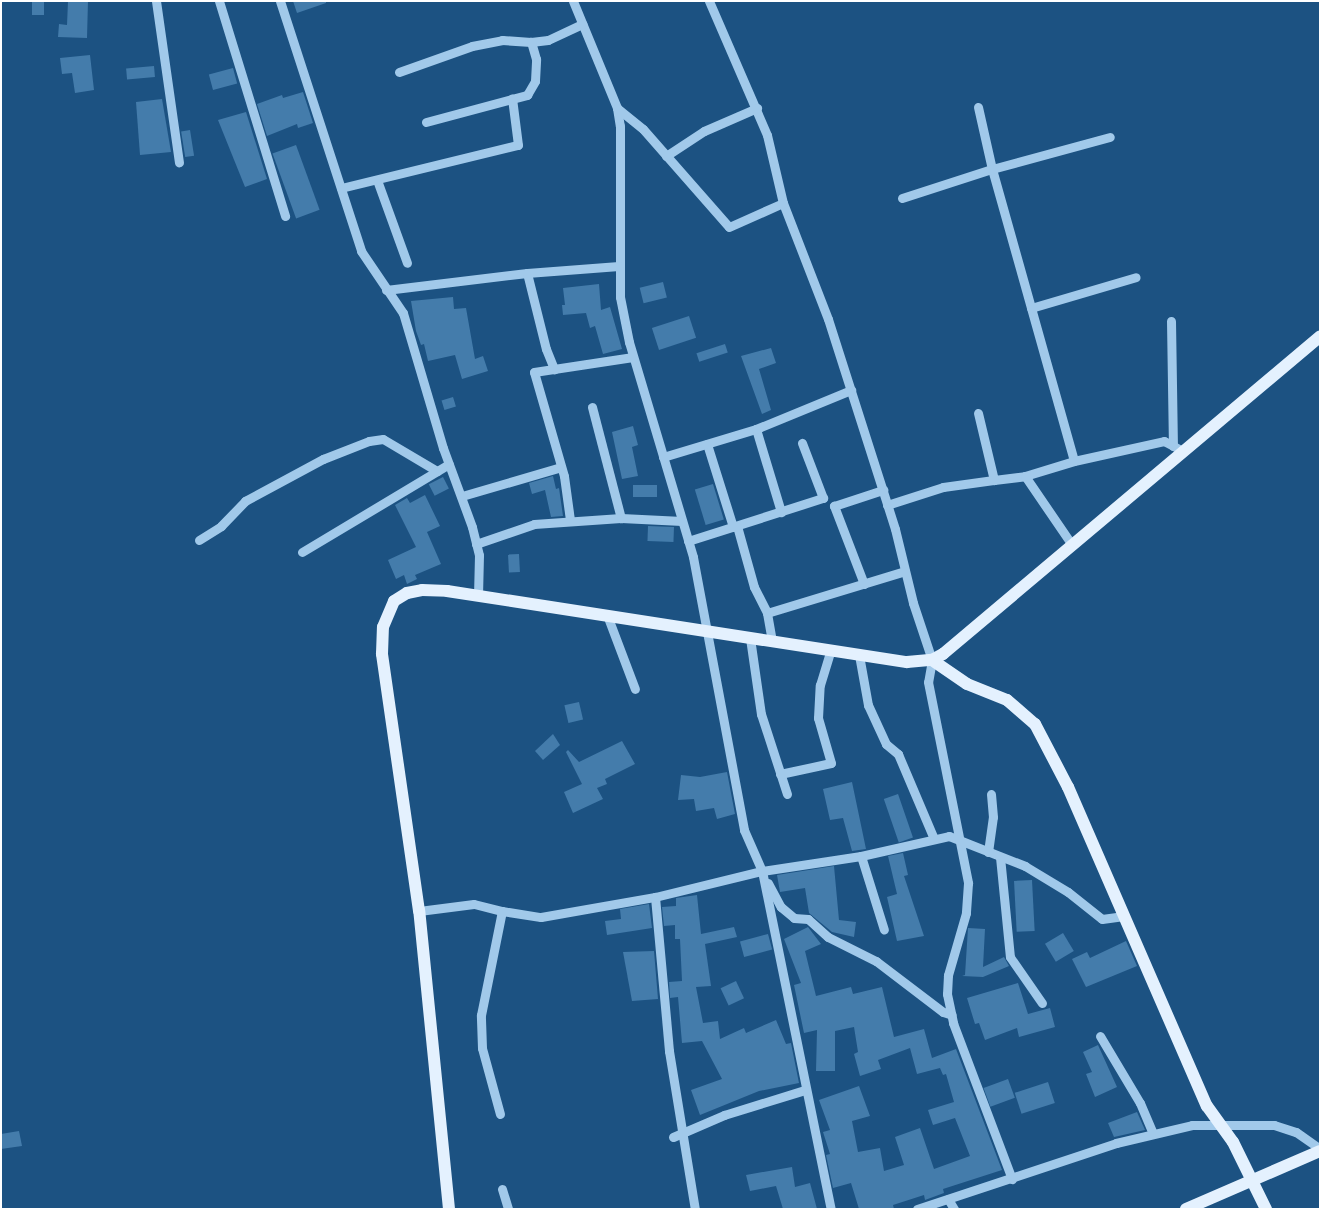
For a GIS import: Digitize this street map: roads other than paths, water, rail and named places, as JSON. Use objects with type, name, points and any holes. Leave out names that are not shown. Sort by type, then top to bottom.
[{"type":"main road","points":[[449,1209],[419,911],[382,654],[383,627],[394,601],[407,593],[439,590],[906,662],[932,660],[1072,545],[1178,448],[1320,336]]},
{"type":"main road","points":[[932,660],[968,684],[1007,700],[1035,724],[1068,786],[1207,1106],[1222,1126],[1253,1179],[1266,1209]]},
{"type":"main road","points":[[1186,1209],[1320,1150]]},
{"type":"street","points":[[156,1],[179,162]]},
{"type":"street","points":[[218,1],[285,216]]},
{"type":"street","points":[[280,1],[361,251],[403,313],[420,380],[462,496],[476,544],[478,595]]},
{"type":"street","points":[[573,1],[617,108],[620,126],[620,297],[633,357],[688,541],[708,631],[744,830],[780,907],[794,918],[808,919],[828,938],[876,961],[942,1012],[952,1015]]},
{"type":"street","points":[[709,1],[757,108],[767,135],[783,203],[828,319],[888,505],[905,572],[932,660],[928,682],[962,842],[968,883],[966,913],[948,976],[952,1015],[1012,1178]]},
{"type":"street","points":[[399,72],[472,46],[502,40],[531,42],[548,40],[582,24]]},
{"type":"street","points":[[426,122],[527,95],[535,81],[536,59],[531,42]]},
{"type":"street","points":[[341,188],[518,144],[512,98]]},
{"type":"street","points":[[978,107],[992,169],[1074,461]]},
{"type":"street","points":[[617,108],[643,129],[729,227],[783,203]]},
{"type":"street","points":[[666,156],[704,131],[757,108]]},
{"type":"street","points":[[902,198],[992,169],[1110,137]]},
{"type":"street","points":[[377,180],[407,263]]},
{"type":"street","points":[[386,290],[527,273],[619,266]]},
{"type":"street","points":[[527,273],[546,349],[554,369]]},
{"type":"street","points":[[1031,308],[1136,277]]},
{"type":"street","points":[[1170,321],[1178,448]]},
{"type":"street","points":[[570,520],[561,467],[534,372],[633,357]]},
{"type":"street","points":[[663,457],[756,429],[851,390]]},
{"type":"street","points":[[592,407],[621,518]]},
{"type":"street","points":[[978,413],[994,480]]},
{"type":"street","points":[[756,429],[781,512]]},
{"type":"street","points":[[199,540],[221,526],[245,501],[323,459],[369,441],[383,439],[437,471]]},
{"type":"street","points":[[888,505],[942,488],[1025,476],[1074,461],[1164,441],[1178,448]]},
{"type":"street","points":[[688,541],[823,498],[802,443]]},
{"type":"street","points":[[707,444],[754,587],[768,613],[772,641]]},
{"type":"street","points":[[302,552],[449,464]]},
{"type":"street","points":[[462,496],[561,467]]},
{"type":"street","points":[[1025,476],[1072,545]]},
{"type":"street","points":[[864,584],[834,506],[883,490]]},
{"type":"street","points":[[476,544],[534,524],[570,520],[621,518],[682,521]]},
{"type":"street","points":[[768,613],[905,572]]},
{"type":"street","points":[[607,615],[635,689]]},
{"type":"street","points":[[750,638],[761,714],[787,794]]},
{"type":"street","points":[[780,774],[831,763],[818,718],[820,685],[831,650]]},
{"type":"street","points":[[859,655],[860,673],[868,705],[886,744],[898,754],[934,839]]},
{"type":"street","points":[[988,852],[993,817],[991,794]]},
{"type":"street","points":[[419,911],[474,904],[502,911],[541,917],[655,897],[762,871],[861,856],[949,836],[1025,866],[1068,892],[1102,919],[1124,916]]},
{"type":"street","points":[[861,856],[884,930]]},
{"type":"street","points":[[1000,857],[1010,957],[1042,1003]]},
{"type":"street","points":[[762,871],[805,1090],[831,1209]]},
{"type":"street","points":[[655,897],[669,1051],[695,1209]]},
{"type":"street","points":[[500,1114],[482,1048],[481,1015],[502,911]]},
{"type":"street","points":[[1100,1036],[1140,1103],[1153,1133]]},
{"type":"street","points":[[673,1137],[724,1115],[805,1090]]},
{"type":"street","points":[[916,1209],[1153,1133],[1192,1125],[1274,1125],[1296,1132],[1320,1150]]},
{"type":"street","points":[[502,1189],[508,1209]]},
{"type":"street","points":[[948,1199],[954,1209]]}]
